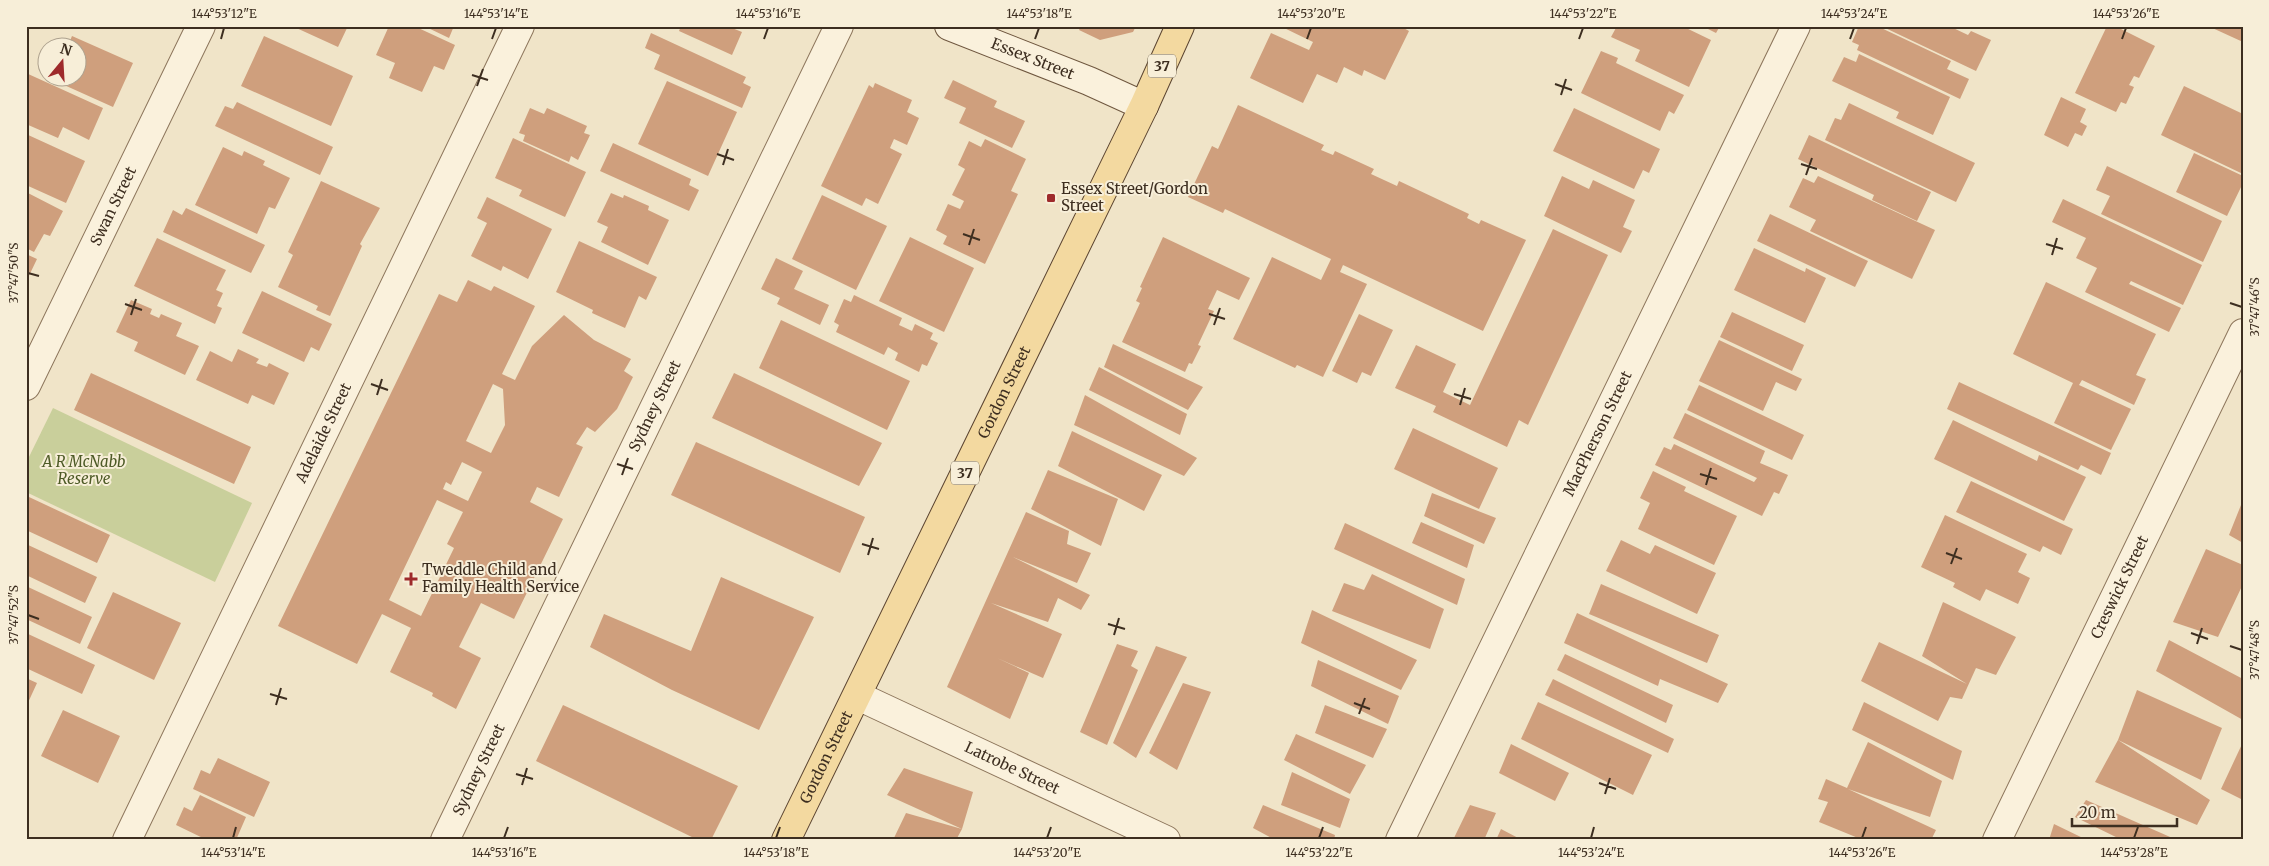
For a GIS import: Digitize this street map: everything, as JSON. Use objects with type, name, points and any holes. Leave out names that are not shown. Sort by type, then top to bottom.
[{"type":"main road","name":"Gordon Street","points":[[786,840],[858,696],[1144,106],[1180,26]]},
{"type":"street","name":"Swan Street","points":[[26,386],[201,26]]},
{"type":"street","name":"Adelaide Street","points":[[127,840],[520,26]]},
{"type":"street","name":"Sydney Street","points":[[445,840],[840,26]]},
{"type":"street","name":"Essex Street","points":[[949,26],[1089,81],[1144,106]]},
{"type":"street","name":"Essex Street","points":[[988,26],[1089,81]]},
{"type":"street","name":"MacPherson Street","points":[[1400,840],[1796,26]]},
{"type":"street","name":"Creswick Street","points":[[1997,840],[2243,333]]},
{"type":"street","name":"Latrobe Street","points":[[858,696],[1166,840]]},
{"type":"green space","name":"A R McNabb Reserve","points":[[53,408],[252,503],[215,582],[26,492],[26,463]]},
{"type":"building","points":[[292,26],[348,26],[338,47]]},
{"type":"building","points":[[389,26],[414,26],[455,45],[444,70],[434,66],[422,92],[389,78],[395,63],[376,55]]},
{"type":"building","points":[[424,26],[454,26],[449,38]]},
{"type":"building","points":[[681,26],[733,26],[732,28],[742,32],[732,55],[679,31]]},
{"type":"building","points":[[1081,26],[1136,26],[1133,32],[1100,40],[1079,30]]},
{"type":"building","points":[[1280,26],[1400,26],[1409,31],[1385,80],[1364,70],[1362,76],[1344,67],[1337,83],[1317,74],[1303,103],[1250,78],[1271,33],[1309,50],[1313,42]]},
{"type":"building","points":[[1617,26],[1682,26],[1711,40],[1689,87],[1635,61],[1640,50],[1611,37]]},
{"type":"building","points":[[1702,26],[1720,26],[1716,33]]},
{"type":"building","points":[[1859,26],[1877,26],[1951,61],[1947,69],[1969,79],[1960,99],[1857,50],[1859,45],[1852,42]]},
{"type":"building","points":[[1881,26],[1949,26],[1968,35],[1971,31],[1991,40],[1976,71]]},
{"type":"building","points":[[2107,26],[2115,26],[2155,46],[2139,78],[2134,76],[2129,85],[2134,87],[2126,104],[2121,102],[2116,112],[2075,93]]},
{"type":"building","points":[[2208,26],[2243,26],[2243,42]]},
{"type":"building","points":[[651,33],[746,77],[743,83],[751,87],[742,108],[654,69],[660,55],[645,48]]},
{"type":"building","points":[[264,36],[353,76],[331,126],[241,86]]},
{"type":"building","points":[[88,43],[133,63],[113,107],[71,88],[88,88]]},
{"type":"building","points":[[1601,51],[1618,58],[1616,63],[1684,95],[1674,114],[1669,111],[1660,131],[1581,93]]},
{"type":"building","points":[[1859,54],[1950,97],[1933,135],[1896,118],[1899,112],[1832,81],[1844,57],[1856,62]]},
{"type":"building","points":[[26,73],[38,78],[38,88],[59,88],[103,108],[89,140],[63,127],[58,138],[26,124]]},
{"type":"building","points":[[953,80],[997,101],[994,107],[1025,121],[1012,148],[959,123],[966,108],[944,98]]},
{"type":"building","points":[[667,81],[737,112],[708,176],[638,144]]},
{"type":"building","points":[[875,83],[912,100],[907,112],[919,118],[907,145],[894,139],[890,148],[902,154],[878,204],[866,198],[862,206],[821,186],[869,85],[873,88]]},
{"type":"building","points":[[2184,86],[2243,114],[2243,174],[2161,135]]},
{"type":"building","points":[[2061,97],[2086,109],[2080,122],[2087,126],[2082,136],[2075,133],[2068,147],[2044,135]]},
{"type":"building","points":[[237,102],[333,147],[320,175],[215,126],[225,106],[233,109]]},
{"type":"building","points":[[1849,103],[1975,163],[1956,202],[1825,140],[1835,118],[1841,120]]},
{"type":"building","points":[[1238,105],[1324,145],[1321,150],[1333,155],[1335,151],[1374,169],[1371,174],[1397,186],[1399,181],[1469,214],[1467,218],[1479,224],[1481,220],[1526,240],[1483,331],[1343,265],[1340,272],[1367,284],[1323,377],[1297,365],[1295,368],[1233,339],[1272,257],[1321,280],[1331,259],[1225,209],[1223,213],[1188,197],[1212,146],[1218,149]]},
{"type":"building","points":[[530,108],[544,114],[547,108],[587,126],[584,133],[590,135],[578,160],[571,156],[569,162],[523,141],[525,135],[519,133]]},
{"type":"building","points":[[1574,108],[1660,149],[1649,173],[1643,170],[1634,189],[1553,151]]},
{"type":"building","points":[[26,134],[85,161],[66,203],[26,185]]},
{"type":"building","points":[[1809,135],[1931,192],[1917,221],[1872,200],[1874,195],[1798,159]]},
{"type":"building","points":[[513,138],[586,172],[565,217],[519,196],[522,190],[495,178]]},
{"type":"building","points":[[985,139],[1026,159],[1011,191],[1018,194],[985,264],[943,244],[947,236],[936,230],[948,204],[960,209],[964,201],[952,195],[965,169],[958,165],[969,141],[981,147]]},
{"type":"building","points":[[613,143],[691,179],[689,185],[699,190],[689,211],[600,171]]},
{"type":"building","points":[[223,147],[242,156],[244,151],[265,161],[263,165],[290,178],[275,209],[269,207],[257,234],[195,205]]},
{"type":"building","points":[[2194,153],[2243,176],[2243,183],[2227,216],[2176,192]]},
{"type":"building","points":[[2107,166],[2222,221],[2203,262],[2101,214],[2110,196],[2096,190]]},
{"type":"building","points":[[1562,176],[1589,189],[1593,180],[1635,200],[1623,227],[1632,231],[1621,253],[1544,216]]},
{"type":"building","points":[[1818,176],[1935,230],[1912,279],[1810,231],[1816,220],[1789,207],[1803,178],[1814,183]]},
{"type":"building","points":[[321,181],[380,208],[360,244],[362,246],[330,316],[316,310],[318,306],[278,287],[293,255],[288,252]]},
{"type":"building","points":[[26,192],[63,211],[50,236],[44,234],[34,252],[26,248]]},
{"type":"building","points":[[611,193],[623,198],[624,195],[649,206],[648,210],[669,220],[648,265],[601,242],[608,227],[597,222]]},
{"type":"building","points":[[822,195],[887,226],[856,290],[792,259]]},
{"type":"building","points":[[487,197],[552,229],[528,279],[503,266],[501,271],[471,256],[487,223],[477,218]]},
{"type":"building","points":[[2063,199],[2202,265],[2183,305],[2131,281],[2129,284],[2181,308],[2169,332],[2085,292],[2097,268],[2076,258],[2086,238],[2052,222]]},
{"type":"building","points":[[186,208],[265,245],[251,273],[163,232],[173,210],[182,215]]},
{"type":"building","points":[[1770,214],[1868,261],[1855,287],[1757,241]]},
{"type":"building","points":[[1553,229],[1608,255],[1528,425],[1519,420],[1507,447],[1433,412],[1436,406],[1395,388],[1416,345],[1456,364],[1443,392],[1470,405]]},
{"type":"building","points":[[910,237],[974,268],[944,332],[879,301]]},
{"type":"building","points":[[1163,237],[1250,278],[1239,300],[1217,290],[1208,309],[1214,311],[1198,345],[1201,346],[1192,364],[1189,363],[1185,372],[1122,342],[1140,303],[1136,301],[1142,288],[1140,287]]},
{"type":"building","points":[[157,238],[226,270],[216,290],[223,293],[217,306],[222,308],[215,324],[134,286]]},
{"type":"building","points":[[579,241],[657,277],[646,300],[639,296],[625,328],[592,313],[593,310],[556,292]]},
{"type":"building","points":[[1754,248],[1805,272],[1806,268],[1826,278],[1805,323],[1734,290]]},
{"type":"building","points":[[26,254],[37,259],[26,282]]},
{"type":"building","points":[[776,258],[803,271],[794,289],[829,305],[820,325],[777,304],[780,298],[761,289]]},
{"type":"building","points":[[468,280],[491,291],[494,286],[535,306],[502,374],[515,380],[532,346],[564,315],[594,340],[631,359],[624,371],[633,377],[617,409],[595,432],[587,427],[576,444],[583,447],[559,497],[537,487],[530,502],[563,519],[514,619],[481,603],[459,647],[481,658],[456,709],[432,696],[433,693],[390,672],[411,628],[382,614],[357,664],[278,626],[439,294],[457,302]],"holes":[[[493,384],[503,389],[505,425],[491,453],[466,441]],[[462,462],[482,472],[468,501],[443,489],[446,482],[451,485]],[[437,500],[463,512],[447,544],[454,548],[421,616],[389,600]]]},
{"type":"building","points":[[2046,282],[2156,334],[2136,375],[2146,379],[2134,405],[2082,380],[2079,385],[2131,409],[2111,450],[2054,423],[2073,383],[2013,354]]},
{"type":"building","points":[[262,291],[332,324],[319,351],[311,347],[304,362],[242,333]]},
{"type":"building","points":[[854,295],[902,318],[899,325],[912,331],[915,324],[933,333],[930,339],[938,343],[927,366],[922,364],[919,372],[895,360],[898,353],[888,347],[884,355],[836,332],[839,325],[834,322],[844,299],[851,302]]},
{"type":"building","points":[[131,300],[152,309],[150,314],[159,318],[161,314],[182,323],[176,336],[199,346],[185,375],[134,351],[138,342],[116,332]]},
{"type":"building","points":[[1732,312],[1804,345],[1792,371],[1720,337]]},
{"type":"building","points":[[1359,314],[1393,330],[1371,376],[1362,372],[1357,383],[1332,371]]},
{"type":"building","points":[[781,320],[910,381],[887,430],[759,368]]},
{"type":"building","points":[[1719,340],[1802,379],[1796,391],[1776,382],[1763,411],[1699,381]]},
{"type":"building","points":[[1113,344],[1203,387],[1188,410],[1104,367]]},
{"type":"building","points":[[238,349],[259,359],[256,363],[267,367],[269,363],[289,373],[274,405],[252,395],[248,404],[196,380],[210,351],[232,362]]},
{"type":"building","points":[[1099,367],[1187,414],[1180,435],[1089,390]]},
{"type":"building","points":[[91,373],[251,447],[234,484],[74,410]]},
{"type":"building","points":[[734,373],[882,443],[859,486],[712,418]]},
{"type":"building","points":[[1959,382],[2111,453],[2101,475],[2081,465],[2078,470],[1947,409]]},
{"type":"building","points":[[1699,385],[1804,435],[1792,460],[1687,410]]},
{"type":"building","points":[[1085,395],[1197,458],[1184,476],[1074,425]]},
{"type":"building","points":[[1685,413],[1765,451],[1760,463],[1788,475],[1779,494],[1774,492],[1762,516],[1655,465],[1664,447],[1671,450],[1674,444],[1754,482],[1757,478],[1673,438]]},
{"type":"building","points":[[1953,420],[2037,461],[2039,455],[2086,477],[2064,521],[1934,459]]},
{"type":"building","points":[[1413,428],[1498,468],[1479,509],[1394,469]]},
{"type":"building","points":[[1072,431],[1162,475],[1144,511],[1058,466]]},
{"type":"building","points":[[696,442],[865,517],[840,573],[671,495]]},
{"type":"building","points":[[1048,470],[1118,499],[1101,546],[1031,509]]},
{"type":"building","points":[[1653,471],[1686,487],[1684,491],[1737,516],[1714,565],[1638,529],[1650,503],[1640,498]]},
{"type":"building","points":[[1971,481],[2073,529],[2061,555],[2043,546],[2040,552],[1956,512]]},
{"type":"building","points":[[1432,493],[1496,518],[1484,544],[1424,516]]},
{"type":"building","points":[[29,497],[110,535],[97,563],[26,530],[28,523],[26,522],[26,504]]},
{"type":"building","points":[[2243,500],[2243,543],[2229,535]]},
{"type":"building","points":[[1026,512],[1069,531],[1067,544],[1091,553],[1077,583],[1013,557],[1090,595],[1081,610],[1058,598],[1048,622],[991,603],[1062,634],[1043,678],[997,658],[1029,673],[1010,719],[947,687]]},
{"type":"building","points":[[1945,515],[2027,554],[2018,572],[2030,578],[2018,604],[1986,589],[1980,601],[1953,587],[1955,583],[1921,567]]},
{"type":"building","points":[[1421,522],[1474,545],[1467,568],[1412,543]]},
{"type":"building","points":[[1345,523],[1465,579],[1457,605],[1334,549]]},
{"type":"building","points":[[1621,540],[1650,554],[1655,545],[1716,573],[1697,614],[1606,571]]},
{"type":"building","points":[[26,544],[97,577],[85,603],[26,575]]},
{"type":"building","points":[[2206,549],[2243,565],[2243,584],[2218,637],[2173,622]]},
{"type":"building","points":[[1372,574],[1444,609],[1430,649],[1332,611],[1344,583],[1364,590]]},
{"type":"building","points":[[721,577],[814,617],[759,730],[672,690],[590,647],[604,614],[691,651]]},
{"type":"building","points":[[1601,584],[1719,635],[1707,663],[1589,614]]},
{"type":"building","points":[[26,586],[92,617],[80,644],[26,619]]},
{"type":"building","points":[[113,592],[181,623],[154,680],[87,648]]},
{"type":"building","points":[[1943,602],[2016,637],[1996,675],[1976,668],[1962,699],[1950,697],[1938,721],[1861,681],[1879,642],[1967,684],[1922,656]]},
{"type":"building","points":[[1312,610],[1417,660],[1401,690],[1301,643]]},
{"type":"building","points":[[1577,613],[1728,684],[1718,703],[1660,679],[1658,686],[1564,643]]},
{"type":"building","points":[[26,633],[95,665],[82,694],[26,668]]},
{"type":"building","points":[[2169,640],[2243,679],[2243,720],[2156,671]]},
{"type":"building","points":[[1117,644],[1138,651],[1131,666],[1138,670],[1107,745],[1080,732]]},
{"type":"building","points":[[1156,646],[1187,657],[1136,758],[1113,743]]},
{"type":"building","points":[[1565,654],[1673,705],[1666,723],[1557,670]]},
{"type":"building","points":[[1318,660],[1399,696],[1388,724],[1311,686]]},
{"type":"building","points":[[26,678],[37,683],[26,707]]},
{"type":"building","points":[[1553,679],[1674,739],[1668,753],[1545,695]]},
{"type":"building","points":[[1183,683],[1211,692],[1177,770],[1149,753]]},
{"type":"building","points":[[2137,690],[2222,728],[2201,780],[2118,740]]},
{"type":"building","points":[[1538,702],[1652,755],[1633,795],[1521,739]]},
{"type":"building","points":[[1864,702],[1962,751],[1953,780],[1852,730]]},
{"type":"building","points":[[563,705],[738,786],[711,840],[698,840],[536,761]]},
{"type":"building","points":[[1325,705],[1387,729],[1373,758],[1315,733]]},
{"type":"building","points":[[63,710],[120,736],[98,783],[41,756]]},
{"type":"building","points":[[1296,734],[1366,765],[1350,794],[1284,760]]},
{"type":"building","points":[[2118,740],[2210,800],[2197,825],[2095,782]]},
{"type":"building","points":[[1868,742],[1942,781],[1930,817],[1848,789],[1936,830],[1931,840],[1863,840],[1819,822],[1828,802],[1818,799],[1826,779],[1847,788]]},
{"type":"building","points":[[2243,742],[2243,800],[2221,789]]},
{"type":"building","points":[[1511,744],[1569,773],[1555,801],[1499,773]]},
{"type":"building","points":[[218,758],[270,782],[254,817],[193,789],[201,770],[210,774]]},
{"type":"building","points":[[904,768],[973,792],[962,829],[887,795]]},
{"type":"building","points":[[1292,772],[1350,799],[1340,828],[1281,805]]},
{"type":"building","points":[[200,795],[246,817],[236,840],[207,840],[176,825],[184,807],[192,811]]},
{"type":"building","points":[[2086,800],[2177,840],[2122,840],[2075,817]]},
{"type":"building","points":[[1263,805],[1335,835],[1334,840],[1275,840],[1253,828]]},
{"type":"building","points":[[1470,805],[1496,813],[1484,840],[1453,840]]},
{"type":"building","points":[[906,813],[962,829],[956,840],[893,840]]},
{"type":"building","points":[[2054,824],[2087,840],[2049,840]]},
{"type":"building","points":[[1501,829],[1522,840],[1496,840]]},
{"type":"place","name":"Essex Street/Gordon Street","points":[[1051,198]]},
{"type":"place","name":"Tweddle Child and Family Health Service","points":[[411,579]]}]
